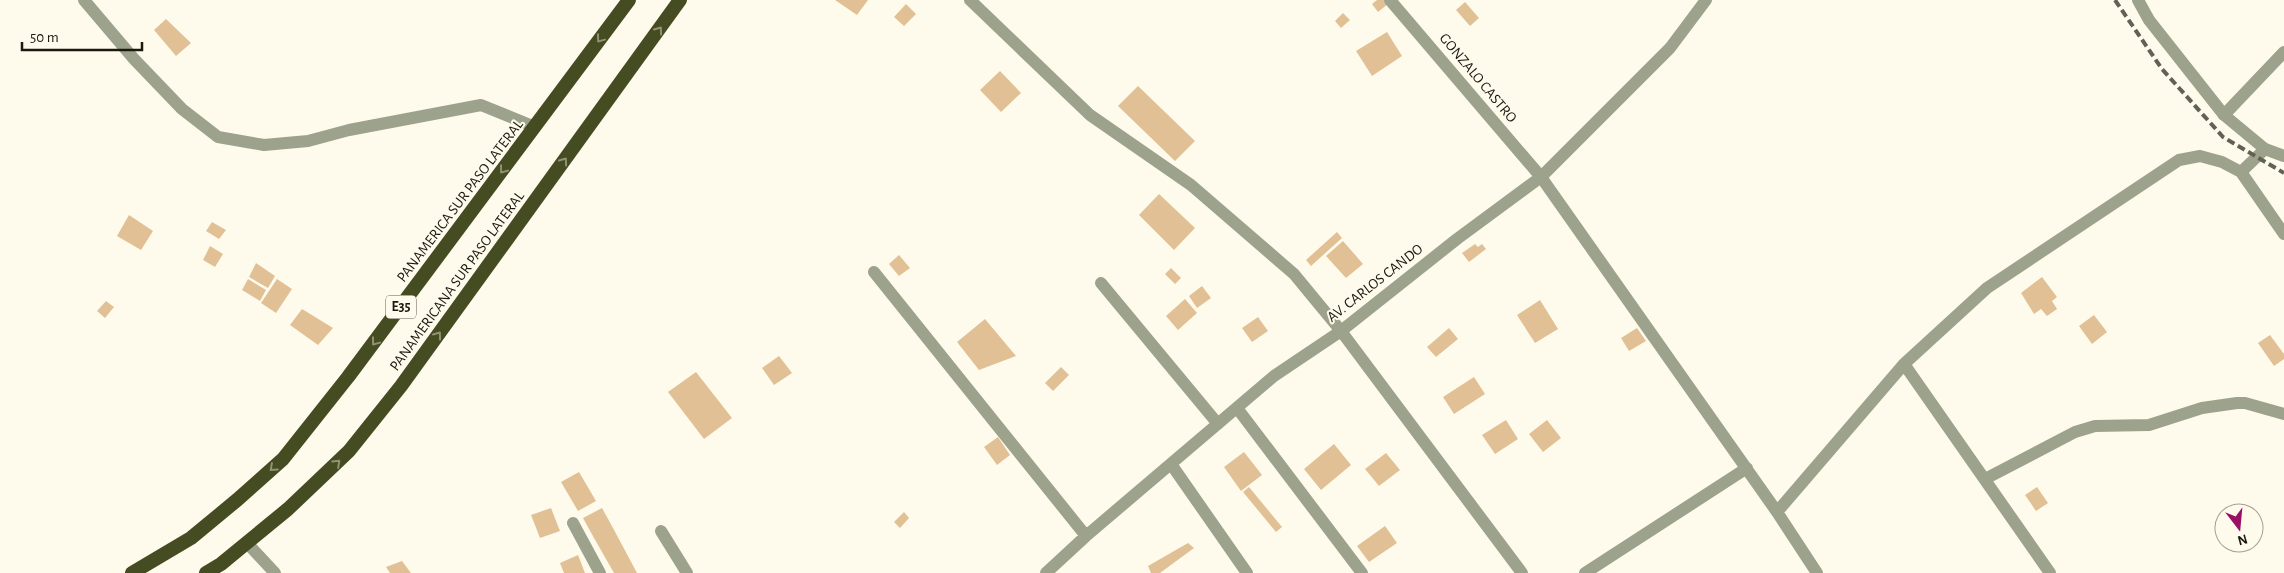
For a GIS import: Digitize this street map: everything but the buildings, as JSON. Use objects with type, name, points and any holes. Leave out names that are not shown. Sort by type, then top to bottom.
[{"type":"highway","name":"PANAMERICA SUR PASO LATERAL","points":[[132,573],[191,538],[237,500],[283,458],[348,378],[629,0]]},
{"type":"highway","name":"PANAMERICANA SUR PASO LATERAL","points":[[206,573],[247,543],[288,509],[349,451],[401,386],[680,0]]},
{"type":"street","points":[[84,0],[134,59],[182,109],[218,137],[264,145],[308,141],[349,130],[481,105],[535,127]]},
{"type":"street","points":[[970,0],[1090,115],[1191,184],[1294,274],[1340,331],[1522,573]]},
{"type":"street","name":"GONZALO CASTRO","points":[[1390,0],[1541,177],[1747,468],[1818,573]]},
{"type":"street","name":"AV. CARLOS CANDO","points":[[1046,573],[1086,536],[1274,376],[1340,331],[1457,239],[1541,177],[1670,48],[1706,0]]},
{"type":"street","points":[[2138,0],[2149,20],[2224,115],[2265,149],[2284,156]]},
{"type":"street","points":[[2224,115],[2284,52]]},
{"type":"street","points":[[2241,172],[2265,149]]},
{"type":"street","points":[[1777,512],[1904,364],[1987,288],[2180,160],[2200,156],[2222,162],[2241,172],[2284,234]]},
{"type":"street","points":[[874,272],[1086,536]]},
{"type":"street","points":[[1101,283],[1218,424]]},
{"type":"street","points":[[1904,364],[2050,573]]},
{"type":"street","points":[[1985,480],[2075,432],[2095,426],[2149,425],[2202,408],[2237,403],[2284,414]]},
{"type":"street","points":[[1237,408],[1362,573]]},
{"type":"street","points":[[1171,464],[1247,573]]},
{"type":"street","points":[[1585,573],[1747,468]]},
{"type":"street","points":[[573,523],[600,573]]},
{"type":"street","points":[[660,531],[687,573]]},
{"type":"street","points":[[247,543],[275,573]]},
{"type":"railway","points":[[2115,0],[2162,69],[2223,137],[2284,173]]}]
